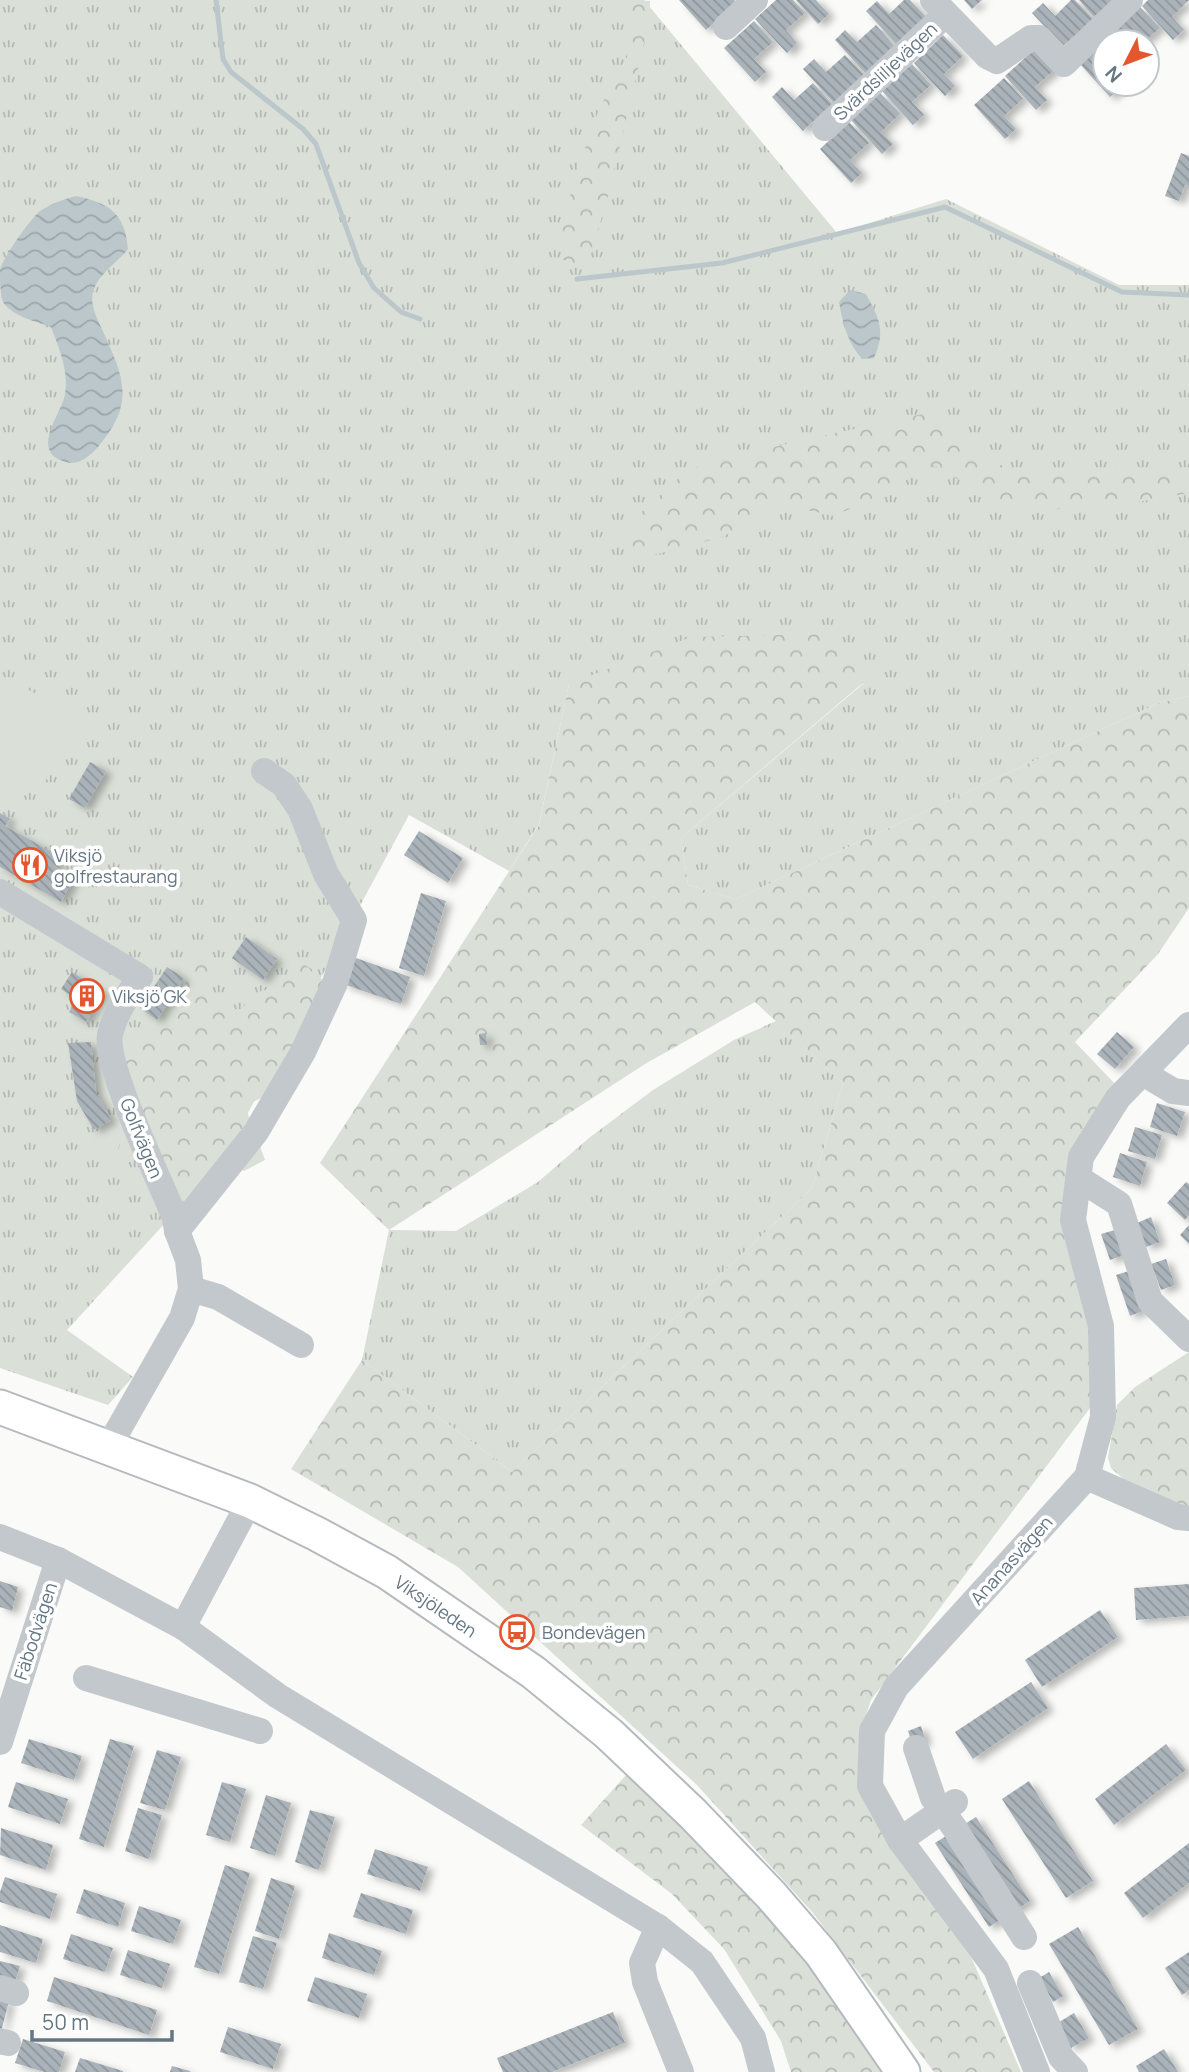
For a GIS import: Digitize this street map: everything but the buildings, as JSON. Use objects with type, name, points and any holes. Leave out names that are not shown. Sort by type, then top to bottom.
[{"type":"main road","name":"Viksjöleden","points":[[0,1407],[250,1501],[317,1534],[387,1572],[533,1672],[598,1725],[693,1814],[771,1895],[821,1953],[903,2072]]},
{"type":"main road","name":"Viksjöleden","points":[[846,1989],[915,2072]]},
{"type":"street","points":[[726,27],[755,0]]},
{"type":"street","name":"Svärdsliljevägen","points":[[825,128],[940,7],[987,57],[997,61],[1031,37],[1039,37],[1063,64],[1130,0]]},
{"type":"street","points":[[177,1231],[256,1132],[303,1052],[335,983],[354,920],[326,874],[300,809],[284,785],[264,771]]},
{"type":"street","name":"Golfvägen","points":[[0,892],[140,977],[125,1000],[110,1035],[113,1063],[168,1200],[188,1260],[191,1289],[182,1318],[109,1446]]},
{"type":"street","name":"Ananasvägen","points":[[1037,2072],[996,1969],[900,1840],[870,1786],[872,1731],[896,1687],[1087,1477],[1103,1417],[1101,1326],[1073,1220],[1081,1157],[1118,1098],[1189,1025]]},
{"type":"street","points":[[1143,1073],[1173,1091],[1189,1093]]},
{"type":"street","points":[[1078,1178],[1119,1204],[1150,1301],[1189,1339]]},
{"type":"street","points":[[191,1289],[218,1297],[301,1345]]},
{"type":"street","points":[[1087,1477],[1178,1517],[1189,1518]]},
{"type":"street","points":[[183,1627],[250,1501]]},
{"type":"street","points":[[0,1537],[58,1560],[183,1627],[278,1696],[658,1927],[702,1962],[753,2038],[762,2072]]},
{"type":"street","name":"Fäbodvägen","points":[[0,1742],[58,1560]]},
{"type":"street","points":[[86,1678],[257,1737],[278,1696]]},
{"type":"street","points":[[916,1748],[933,1798],[953,1819],[1028,1933],[996,1969]]},
{"type":"street","points":[[900,1840],[953,1819]]},
{"type":"street","points":[[658,1927],[642,1963],[645,1982],[681,2072]]},
{"type":"street","points":[[1030,1983],[1061,2057],[1075,2072]]},
{"type":"green space","name":"Viksjö GK","points":[[0,0],[644,0],[837,233],[946,199],[1119,285],[1189,285],[1189,696],[1159,703],[736,899],[688,885],[681,838],[864,683],[569,684],[539,824],[509,871],[409,815],[222,1161],[67,1330],[133,1377],[108,1405],[0,1368]]},
{"type":"green space","points":[[628,0],[650,1],[649,22],[608,196],[590,258],[575,266],[562,259],[562,227],[576,174],[600,106],[618,76],[629,49]]},
{"type":"green space","points":[[927,413],[1010,471],[1137,467],[1189,470],[1189,493],[1132,503],[1046,510],[989,498],[934,465],[878,496],[834,516],[776,503],[723,537],[630,561],[634,519],[689,469],[786,444]]},
{"type":"green space","points":[[829,634],[864,682],[681,838],[688,885],[736,899],[1159,703],[1189,696],[1189,908],[1158,954],[1075,1042],[1116,1085],[1073,1156],[1092,1326],[1093,1404],[871,1700],[859,1736],[863,1781],[890,1841],[972,1959],[1021,2072],[934,2072],[813,1913],[697,1785],[458,1567],[291,1469],[362,1360],[512,1472],[812,1188],[843,1083],[755,1002],[645,1064],[389,1230],[320,1163],[539,825],[569,684],[691,637]]},
{"type":"green space","points":[[0,675],[84,719],[61,760],[42,784],[30,793],[0,803]]},
{"type":"green space","points":[[195,957],[206,960],[212,989],[223,1009],[241,1009],[258,992],[280,986],[301,962],[316,972],[325,983],[269,1094],[245,1106],[265,1160],[244,1171],[228,1163],[191,1202],[176,1204],[144,1127],[119,1040],[130,1032],[144,1039],[161,1022],[188,979],[187,962]]},
{"type":"green space","points":[[776,1021],[843,1083],[812,1188],[512,1472],[362,1360],[389,1230],[456,1231],[538,1182],[589,1138],[653,1090],[734,1040]]},
{"type":"green space","points":[[96,1131],[121,1137],[115,1163],[90,1157]]},
{"type":"green space","points":[[1189,1352],[1189,1507],[1130,1485],[1111,1468],[1108,1458],[1117,1405],[1135,1387]]},
{"type":"green space","points":[[627,1774],[693,1832],[834,1996],[888,2072],[791,2072],[781,2041],[724,1949],[672,1894],[581,1825]]},
{"type":"water","points":[[76,196],[106,206],[119,218],[128,249],[100,278],[92,298],[96,316],[120,373],[122,401],[110,430],[95,450],[84,459],[70,463],[55,457],[49,450],[48,441],[63,402],[66,385],[57,343],[51,327],[19,315],[3,302],[0,270],[11,248],[40,211]]},
{"type":"water","points":[[850,290],[866,294],[877,318],[880,340],[874,358],[862,359],[846,332],[839,302]]},
{"type":"waterway","points":[[216,0],[223,59],[231,72],[303,129],[316,144],[359,263],[374,288],[401,312],[420,319]]},
{"type":"waterway","points":[[577,279],[722,263],[945,207],[1122,292],[1189,295]]},
{"type":"place","name":"Viksjö golfrestaurang","points":[[30,865]]},
{"type":"place","name":"Viksjö GK","points":[[87,996]]},
{"type":"place","name":"Bondevägen","points":[[517,1632]]}]
